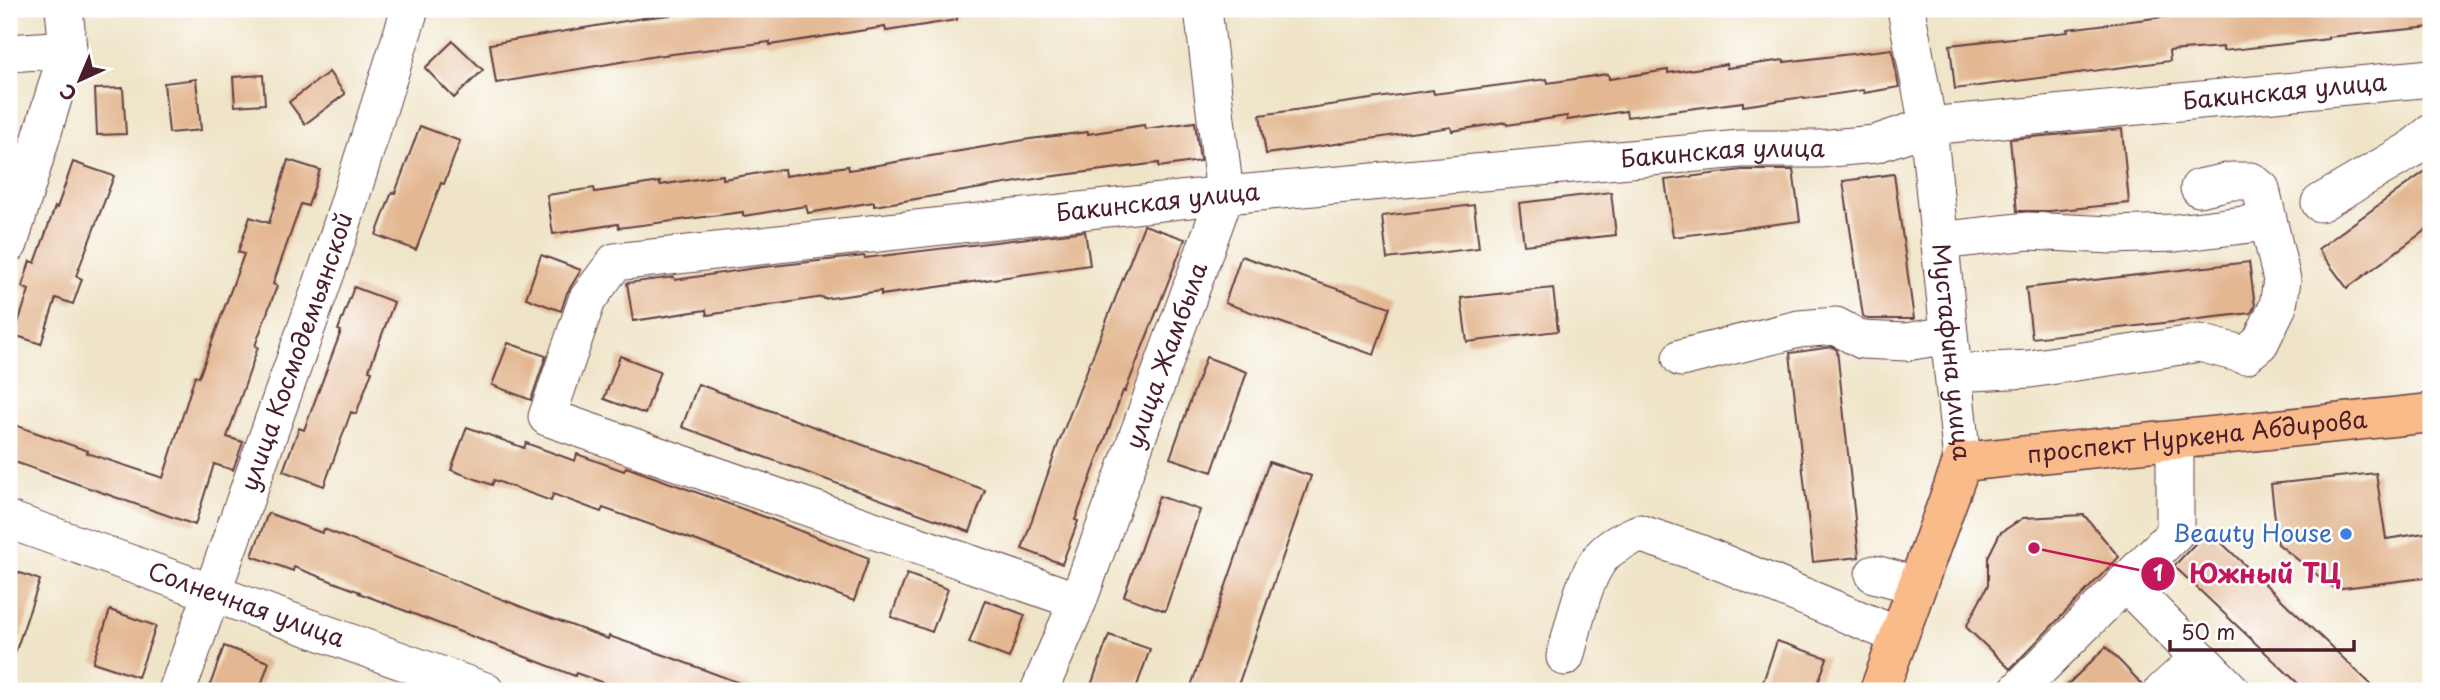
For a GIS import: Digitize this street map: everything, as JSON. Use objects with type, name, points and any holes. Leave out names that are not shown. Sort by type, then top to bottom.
[{"type":"main road","name":"проспект Нуркена Абдирова","points":[[1962,462],[2431,413]]},
{"type":"main road","name":"Мустафина улица","points":[[1879,691],[1962,462]]},
{"type":"street","points":[[9,244],[68,49],[64,9]]},
{"type":"street","points":[[410,9],[416,9]]},
{"type":"street","name":"улица Космодемьянской","points":[[177,691],[332,256],[410,9]]},
{"type":"street","name":"улица Жамбыла","points":[[1039,691],[1079,601],[1225,195],[1203,9]]},
{"type":"street","name":"Мустафина улица","points":[[1906,9],[1928,126],[1962,462]]},
{"type":"street","points":[[9,53],[68,49]]},
{"type":"street","name":"Бакинская улица","points":[[1079,601],[547,417],[587,300],[615,262],[1225,195],[1741,149],[1820,149],[1875,145],[1928,126],[2431,78]]},
{"type":"street","points":[[2320,203],[2409,151],[2431,133]]},
{"type":"street","points":[[1953,373],[2030,369],[2200,343],[2245,355],[2260,343],[2278,306],[2282,280],[2261,189],[2251,181],[2231,181],[2199,188]]},
{"type":"street","points":[[1939,241],[2028,231],[2112,235],[2176,233],[2268,222]]},
{"type":"street","points":[[1681,358],[1799,329],[1836,326],[1862,340],[1906,342],[1949,335]]},
{"type":"street","points":[[2017,691],[2175,533],[2175,440]]},
{"type":"street","name":"Солнечная улица","points":[[9,520],[485,691]]},
{"type":"street","points":[[1565,657],[1588,581],[1601,557],[1616,544],[1639,533],[1699,552],[1899,636]]},
{"type":"street","points":[[1874,574],[1917,585]]},
{"type":"street","points":[[2124,583],[2232,691]]},
{"type":"street","points":[[2163,691],[2199,658]]},
{"type":"building","points":[[725,9],[956,9],[957,20],[886,31],[885,27],[770,45],[770,42],[656,56],[496,83],[490,44],[643,18]]},
{"type":"building","points":[[2219,9],[2431,9],[2431,27],[2223,51],[2223,47],[2169,51],[2170,61],[1955,89],[1950,45],[2219,12]]},
{"type":"building","points":[[453,41],[483,70],[454,98],[425,68]]},
{"type":"building","points":[[1892,49],[1899,87],[1743,106],[1743,102],[1627,117],[1626,111],[1567,120],[1567,116],[1452,131],[1451,127],[1266,154],[1260,115],[1433,90],[1434,94],[1608,74],[1609,79],[1668,70],[1668,73],[1727,64],[1727,68]]},
{"type":"building","points":[[329,72],[345,94],[305,124],[289,102]]},
{"type":"building","points":[[263,75],[265,104],[235,106],[233,77]]},
{"type":"building","points":[[196,79],[201,130],[169,133],[164,83]]},
{"type":"building","points":[[123,88],[126,134],[97,135],[95,89]]},
{"type":"building","points":[[1195,122],[1200,161],[1159,167],[1159,163],[1047,177],[874,206],[874,202],[808,213],[806,206],[743,216],[743,212],[619,228],[618,224],[553,234],[547,195],[594,188],[595,192],[660,182],[660,185],[723,175],[723,179],[784,169],[785,176],[848,166],[849,170],[1030,139],[1088,134],[1144,125],[1145,129]]},
{"type":"building","points":[[420,126],[460,141],[416,250],[376,235]]},
{"type":"building","points":[[2122,129],[2129,203],[2050,211],[2017,211],[2010,139]]},
{"type":"building","points":[[288,160],[320,170],[308,206],[301,204],[273,284],[277,286],[227,437],[243,442],[233,470],[214,464],[195,525],[9,460],[9,423],[163,478],[195,376],[199,377],[244,254],[238,252],[250,217],[269,223]]},
{"type":"building","points":[[73,162],[114,176],[76,276],[82,279],[73,304],[56,298],[41,344],[14,335],[29,290],[22,287],[30,261],[35,263]]},
{"type":"building","points":[[2431,167],[2431,226],[2347,288],[2318,249]]},
{"type":"building","points":[[1742,170],[1793,170],[1800,221],[1673,237],[1665,180]]},
{"type":"building","points":[[1894,174],[1914,319],[1868,319],[1863,316],[1843,181]]},
{"type":"building","points":[[1611,192],[1616,235],[1524,245],[1519,203]]},
{"type":"building","points":[[1474,205],[1479,248],[1387,259],[1382,216]]},
{"type":"building","points":[[1144,225],[1185,239],[1125,392],[1123,391],[1075,520],[1078,521],[1062,564],[1022,549],[1057,447]]},
{"type":"building","points":[[1085,231],[1090,265],[881,295],[881,291],[823,297],[707,315],[706,310],[633,321],[627,283],[674,277],[675,280],[755,268],[865,258]]},
{"type":"building","points":[[541,255],[581,270],[567,293],[561,311],[526,298]]},
{"type":"building","points":[[1241,256],[1390,307],[1374,355],[1225,303]]},
{"type":"building","points":[[2249,262],[2255,306],[2251,313],[2032,338],[2026,288]]},
{"type":"building","points":[[354,287],[394,302],[356,414],[351,412],[324,486],[283,471],[299,428],[304,430],[341,331],[338,330]]},
{"type":"building","points":[[1553,288],[1558,331],[1467,342],[1461,298]]},
{"type":"building","points":[[508,343],[546,356],[531,400],[492,385]]},
{"type":"building","points":[[1832,347],[1837,350],[1859,557],[1813,562],[1790,353]]},
{"type":"building","points":[[620,356],[660,371],[645,414],[604,399]]},
{"type":"building","points":[[1206,357],[1247,372],[1212,472],[1170,458]]},
{"type":"building","points":[[698,384],[985,490],[970,532],[682,427]]},
{"type":"building","points":[[467,427],[524,448],[526,443],[575,461],[577,454],[624,471],[626,467],[869,558],[854,601],[603,508],[601,512],[553,494],[551,501],[494,480],[492,485],[451,470]]},
{"type":"building","points":[[1269,462],[1311,476],[1236,691],[1207,691],[1191,686]]},
{"type":"building","points":[[2376,473],[2386,539],[2431,532],[2431,577],[2335,589],[2278,544],[2271,484]]},
{"type":"building","points":[[1159,496],[1200,510],[1165,611],[1124,596]]},
{"type":"building","points":[[268,513],[322,533],[324,529],[532,611],[756,689],[626,691],[576,673],[575,676],[294,567],[293,571],[252,556]]},
{"type":"building","points":[[2084,515],[2119,557],[2010,669],[1966,627],[1988,585],[1988,557],[2000,533],[2023,518]]},
{"type":"building","points":[[2208,530],[2378,691],[2306,691],[2174,566]]},
{"type":"building","points":[[9,569],[40,580],[12,662],[9,661]]},
{"type":"building","points":[[907,574],[948,589],[932,632],[891,617]]},
{"type":"building","points":[[985,600],[1025,615],[1009,658],[969,643]]},
{"type":"building","points":[[110,610],[156,626],[138,677],[93,662]]},
{"type":"building","points":[[1109,635],[1150,649],[1135,691],[1089,691]]},
{"type":"building","points":[[1777,641],[1827,658],[1815,691],[1760,691]]},
{"type":"building","points":[[224,646],[269,662],[259,691],[208,691]]},
{"type":"building","points":[[2106,647],[2143,685],[2143,691],[2061,691]]},
{"type":"place","name":"Beauty House","points":[[2346,534]]},
{"type":"place","name":"Южный ТЦ","points":[[2034,548]]}]
